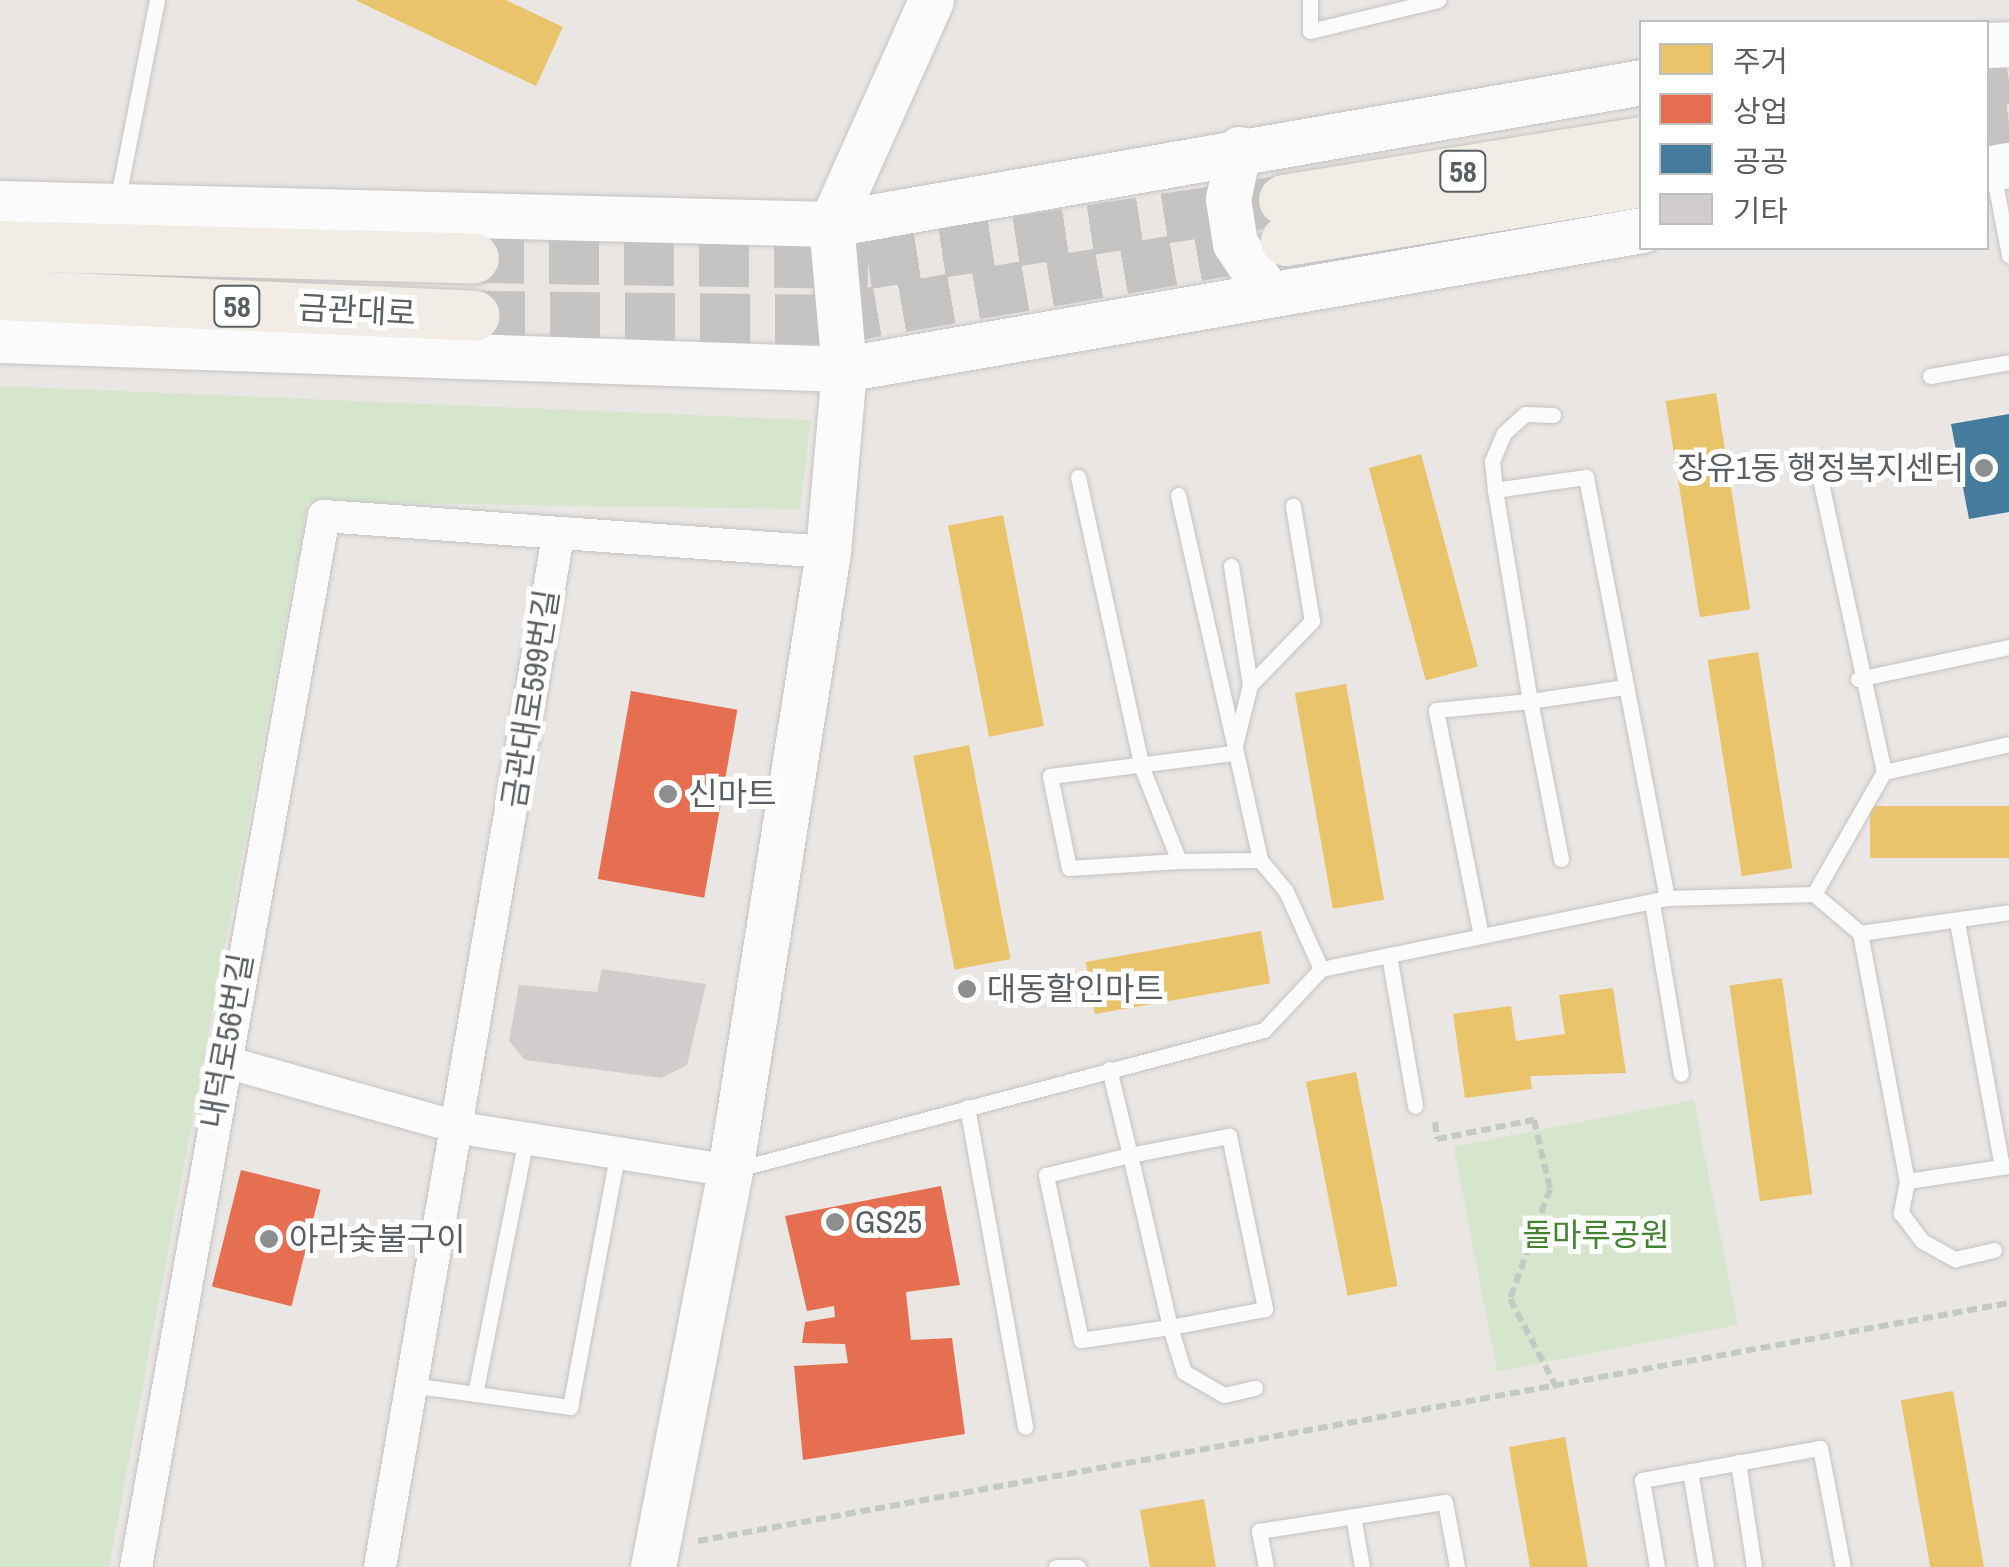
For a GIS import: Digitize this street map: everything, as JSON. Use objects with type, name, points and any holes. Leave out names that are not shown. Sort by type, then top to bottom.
[{"type":"main road","points":[[653,1567],[730,1171],[828,552],[844,369],[831,224],[931,0]]},
{"type":"main road","points":[[0,203],[831,224],[1239,149],[1639,82]]},
{"type":"main road","name":"58","points":[[1639,143],[1285,220],[1639,182]]},
{"type":"main road","points":[[1239,149],[1228,199],[1235,243],[1270,295]]},
{"type":"main road","points":[[0,340],[844,369],[1639,231]]},
{"type":"main road","name":"금관대로","points":[[0,246],[474,258]]},
{"type":"main road","name":"금관대로","points":[[0,295],[475,316]]},
{"type":"street","name":"내덕로56번길","points":[[136,1567],[222,1061],[324,516],[558,537]]},
{"type":"street","points":[[558,537],[828,552]]},
{"type":"street","name":"금관대로599번길","points":[[380,1567],[408,1384],[460,1128],[558,537]]},
{"type":"street","points":[[222,1061],[460,1128],[730,1171]]},
{"type":"lane","points":[[116,206],[158,0]]},
{"type":"lane","points":[[1310,0],[1310,31],[1382,8],[1438,0]]},
{"type":"lane","points":[[1996,167],[2009,255]]},
{"type":"lane","points":[[1930,376],[2009,362]]},
{"type":"lane","points":[[1553,415],[1525,414],[1504,433],[1492,461],[1530,701],[1561,859]]},
{"type":"lane","points":[[1814,894],[1884,772],[1858,678],[1818,470]]},
{"type":"lane","points":[[1078,477],[1142,768],[1179,861]]},
{"type":"lane","points":[[1495,490],[1586,477],[1660,900],[1681,1074]]},
{"type":"lane","points":[[1178,495],[1260,860],[1286,891],[1321,970]]},
{"type":"lane","points":[[1250,685],[1312,621],[1293,506]]},
{"type":"lane","points":[[1231,566],[1250,685],[1233,753]]},
{"type":"lane","points":[[1858,678],[2009,647]]},
{"type":"lane","points":[[1481,936],[1436,710],[1625,687]]},
{"type":"lane","points":[[1884,772],[2009,744]]},
{"type":"lane","points":[[1233,753],[1142,768],[1050,776],[1068,868],[1260,860]]},
{"type":"lane","points":[[730,1171],[1264,1030],[1321,970],[1660,900],[1814,894],[1860,933],[1907,1182],[1901,1212],[1922,1240],[1955,1259],[1994,1250]]},
{"type":"lane","points":[[1860,933],[2009,912]]},
{"type":"lane","points":[[1907,1182],[2006,1167],[1957,922]]},
{"type":"lane","points":[[1389,955],[1415,1106]]},
{"type":"lane","points":[[1110,1069],[1184,1372],[1224,1395],[1254,1388]]},
{"type":"lane","points":[[968,1107],[1025,1427]]},
{"type":"lane","points":[[1229,1136],[1265,1309],[1170,1327],[1081,1340],[1046,1174],[1229,1136]]},
{"type":"lane","points":[[475,1394],[524,1143]]},
{"type":"lane","points":[[408,1384],[570,1407],[617,1156]]},
{"type":"lane","points":[[1657,1567],[1642,1480],[1820,1448],[1843,1567]]},
{"type":"lane","points":[[1738,1462],[1754,1567]]},
{"type":"lane","points":[[1690,1470],[1706,1567]]},
{"type":"lane","points":[[1266,1567],[1260,1531],[1446,1502],[1457,1567]]},
{"type":"lane","points":[[1354,1516],[1362,1567]]},
{"type":"lane","points":[[1056,1567],[1078,1567]]},
{"type":"path","points":[[1434,1106],[1437,1139],[1534,1120],[1550,1189],[1510,1299],[1557,1388]]},
{"type":"path","points":[[696,1542],[2009,1303]]},
{"type":"green space","points":[[0,386],[811,420],[800,509],[308,502],[109,1567],[0,1567]]},
{"type":"green space","name":"돌마루공원","points":[[1694,1100],[1738,1325],[1497,1372],[1454,1147]]},
{"type":"building: 주거","points":[[355,0],[506,0],[563,27],[536,86]]},
{"type":"building: 주거","points":[[1716,393],[1750,609],[1700,617],[1666,401]]},
{"type":"building: 주거","points":[[1421,454],[1478,667],[1426,680],[1369,468]]},
{"type":"building: 주거","points":[[1003,515],[1044,726],[989,737],[948,526]]},
{"type":"building: 주거","points":[[1758,652],[1792,868],[1742,876],[1708,660]]},
{"type":"building: 주거","points":[[1346,684],[1384,900],[1333,909],[1295,693]]},
{"type":"building: 주거","points":[[969,745],[1011,959],[955,970],[913,756]]},
{"type":"building: 주거","points":[[1870,806],[2009,806],[2009,858],[1870,858]]},
{"type":"building: 주거","points":[[1261,931],[1270,983],[1095,1014],[1086,962]]},
{"type":"building: 주거","points":[[1782,978],[1812,1194],[1760,1201],[1730,985]]},
{"type":"building: 주거","points":[[1613,988],[1626,1073],[1530,1076],[1532,1089],[1465,1098],[1453,1014],[1511,1006],[1516,1041],[1565,1034],[1559,995]]},
{"type":"building: 주거","points":[[1356,1072],[1398,1286],[1348,1296],[1306,1082]]},
{"type":"building: 주거","points":[[1953,1391],[1984,1567],[1930,1567],[1901,1400]]},
{"type":"building: 주거","points":[[1565,1437],[1588,1567],[1530,1567],[1509,1447]]},
{"type":"building: 주거","points":[[1204,1499],[1216,1567],[1150,1567],[1140,1510]]},
{"type":"building: 상업","name":"신마트","points":[[631,691],[737,710],[704,898],[598,879]]},
{"type":"building: 상업","name":"아라숯불구이","points":[[241,1170],[321,1190],[292,1306],[212,1286]]},
{"type":"building: 상업","points":[[941,1186],[960,1285],[906,1292],[911,1340],[952,1338],[965,1434],[803,1460],[794,1366],[848,1363],[845,1344],[802,1343],[805,1322],[835,1317],[834,1306],[807,1311],[785,1216]]},
{"type":"building: 공공","name":"장유1동 행정복지센터","points":[[2009,414],[2009,512],[1969,519],[1951,424]]},
{"type":"building: 기타","points":[[602,969],[706,984],[687,1065],[661,1078],[525,1060],[509,1041],[519,985],[597,992]]},
{"type":"tunnel","points":[[1989,82],[2009,79]]},
{"type":"tunnel","points":[[1989,125],[2009,122]]},
{"type":"tunnel","points":[[474,258],[868,264],[1284,200]]},
{"type":"tunnel","points":[[475,316],[828,320],[1283,241]]},
{"type":"place","name":"장유1동 행정복지센터","points":[[1984,468]]},
{"type":"place","name":"신마트","points":[[668,794]]},
{"type":"place","name":"대동할인마트","points":[[967,989]]},
{"type":"place","name":"GS25","points":[[835,1222]]},
{"type":"place","name":"아라숯불구이","points":[[269,1239]]}]
